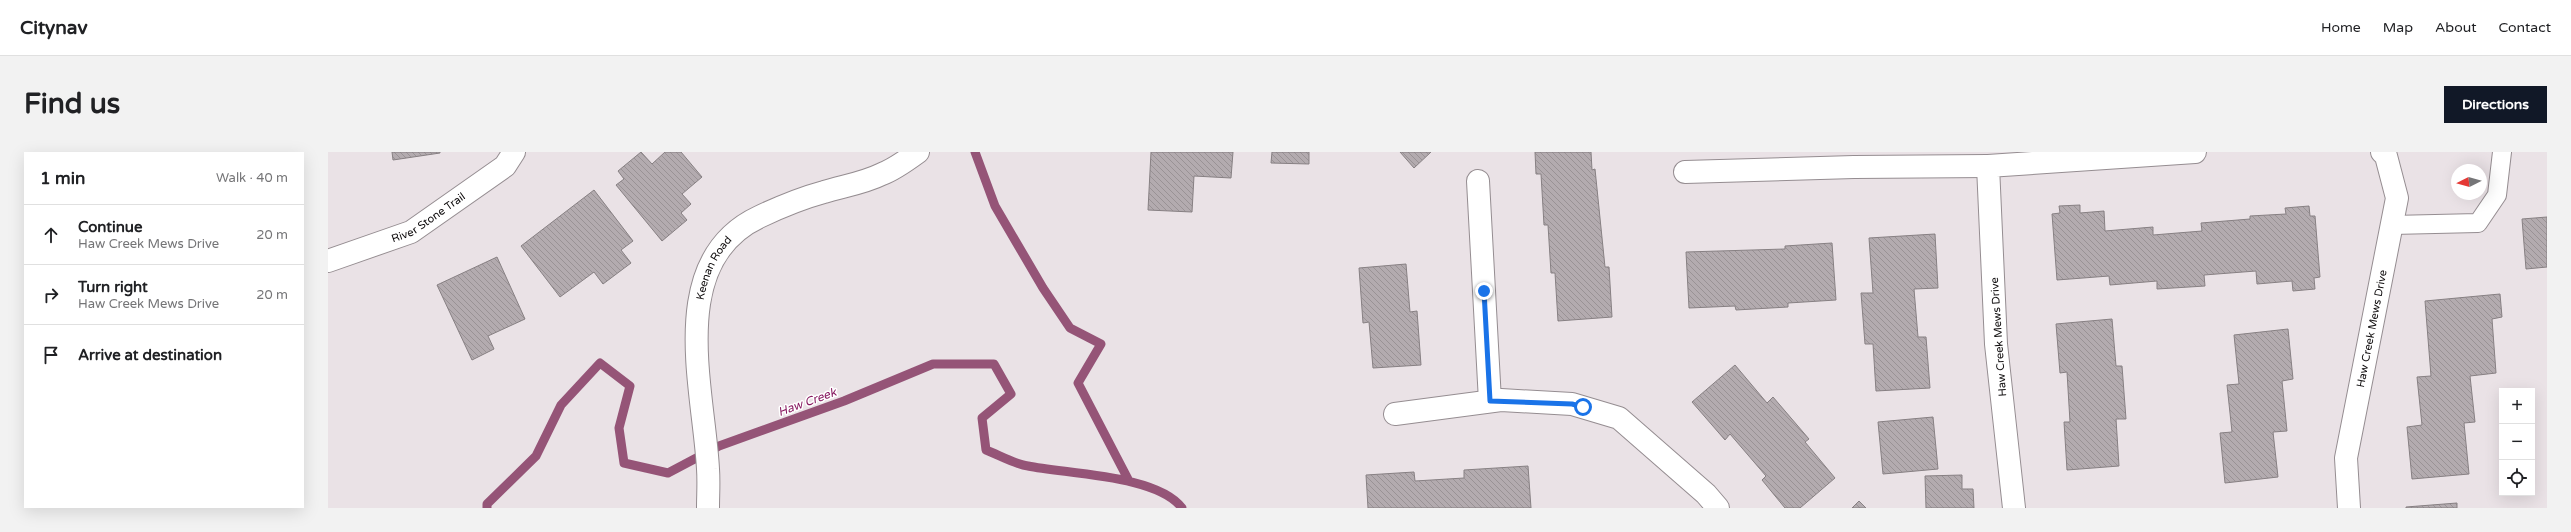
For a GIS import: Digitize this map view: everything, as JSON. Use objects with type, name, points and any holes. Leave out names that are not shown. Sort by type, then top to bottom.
[{"type":"street","name":"River Stone Trail","points":[[328,261],[411,232],[505,166],[514,152]]},
{"type":"street","name":"Keenan Road","points":[[708,508],[708,468],[696,349],[698,311],[708,276],[722,248],[738,231],[758,217],[817,194],[882,174],[918,152]]},
{"type":"street","points":[[1685,172],[1854,167],[1988,166],[2195,152]]},
{"type":"street","name":"Haw Creek Mews Drive","points":[[2349,508],[2346,458],[2398,198],[2386,156],[2382,152]]},
{"type":"street","name":"Haw Creek Mews Drive","points":[[1988,166],[1996,344],[2014,508]]},
{"type":"street","points":[[1478,181],[1490,401]]},
{"type":"street","points":[[1395,414],[1490,401],[1572,404],[1619,418],[1706,494],[1718,508]]},
{"type":"lane","points":[[2392,226],[2478,223],[2497,195],[2502,152]]},
{"type":"building","points":[[392,152],[440,152],[440,153],[393,160]]},
{"type":"building","points":[[641,152],[652,164],[665,152],[681,152],[702,177],[682,194],[691,204],[681,213],[687,220],[662,241],[616,185],[624,179],[618,171]]},
{"type":"building","points":[[1151,152],[1233,152],[1231,178],[1194,176],[1192,212],[1148,210]]},
{"type":"building","points":[[1272,152],[1309,152],[1309,164],[1271,163]]},
{"type":"building","points":[[1400,152],[1431,152],[1414,168]]},
{"type":"building","points":[[1535,152],[1591,152],[1592,170],[1595,169],[1605,267],[1609,267],[1612,317],[1558,321],[1555,273],[1551,273],[1548,225],[1544,225],[1541,174],[1536,174]]},
{"type":"building","points":[[594,190],[633,241],[621,250],[631,263],[603,284],[594,272],[560,297],[521,246]]},
{"type":"building","points":[[2080,205],[2080,213],[2104,211],[2105,231],[2153,227],[2153,235],[2202,231],[2201,223],[2250,219],[2250,216],[2286,214],[2285,208],[2309,206],[2310,216],[2315,216],[2320,277],[2314,278],[2315,289],[2293,291],[2292,281],[2257,284],[2256,271],[2204,275],[2205,286],[2157,289],[2157,281],[2110,285],[2109,276],[2057,280],[2052,214],[2060,213],[2059,206]]},
{"type":"building","points":[[2547,217],[2547,267],[2526,269],[2522,219]]},
{"type":"building","points":[[1935,234],[1938,288],[1914,289],[1918,337],[1926,337],[1930,388],[1876,391],[1873,344],[1865,344],[1861,293],[1873,293],[1869,238]]},
{"type":"building","points":[[1832,243],[1836,300],[1788,303],[1788,307],[1736,310],[1735,306],[1689,308],[1686,252],[1785,249],[1785,246]]},
{"type":"building","points":[[497,257],[525,319],[488,336],[494,349],[472,360],[437,285]]},
{"type":"building","points":[[1406,264],[1410,312],[1417,311],[1421,365],[1373,368],[1369,322],[1363,323],[1359,268]]},
{"type":"building","points":[[2500,294],[2502,317],[2492,319],[2496,373],[2470,376],[2475,422],[2464,423],[2469,474],[2412,479],[2407,427],[2422,425],[2417,377],[2431,376],[2425,301]]},
{"type":"building","points":[[2112,319],[2116,366],[2122,366],[2126,419],[2116,419],[2119,466],[2067,470],[2064,422],[2070,422],[2067,372],[2060,373],[2056,324]]},
{"type":"building","points":[[2288,329],[2293,379],[2282,381],[2287,431],[2273,432],[2278,477],[2225,483],[2220,433],[2232,432],[2227,385],[2239,384],[2234,335]]},
{"type":"building","points":[[1735,365],[1767,403],[1773,397],[1809,439],[1805,442],[1835,478],[1800,508],[1785,508],[1762,480],[1766,476],[1730,434],[1725,440],[1692,402]]},
{"type":"building","points":[[1933,417],[1938,469],[1883,474],[1878,422]]},
{"type":"building","points":[[1528,466],[1531,508],[1368,508],[1366,475],[1414,472],[1415,481],[1464,478],[1464,470]]},
{"type":"building","points":[[1962,475],[1962,489],[1973,489],[1974,508],[1926,508],[1925,476]]},
{"type":"building","points":[[1859,501],[1866,508],[1852,508]]},
{"type":"building","points":[[2457,503],[2457,508],[2406,508],[2406,507]]},
{"type":"waterway","points":[[975,152],[995,206],[1043,288],[1070,328],[1101,344],[1078,383],[1129,481]]},
{"type":"waterway","name":"Haw Creek","points":[[487,508],[487,504],[536,456],[561,405],[600,363],[630,386],[619,428],[624,463],[668,473],[719,446],[844,401],[933,364],[994,364],[1011,394],[982,418],[986,450],[1023,465],[1133,482],[1170,497],[1182,508]]},
{"type":"route","points":[[1484,291],[1490,401],[1501,400],[1572,404],[1583,407]]}]
